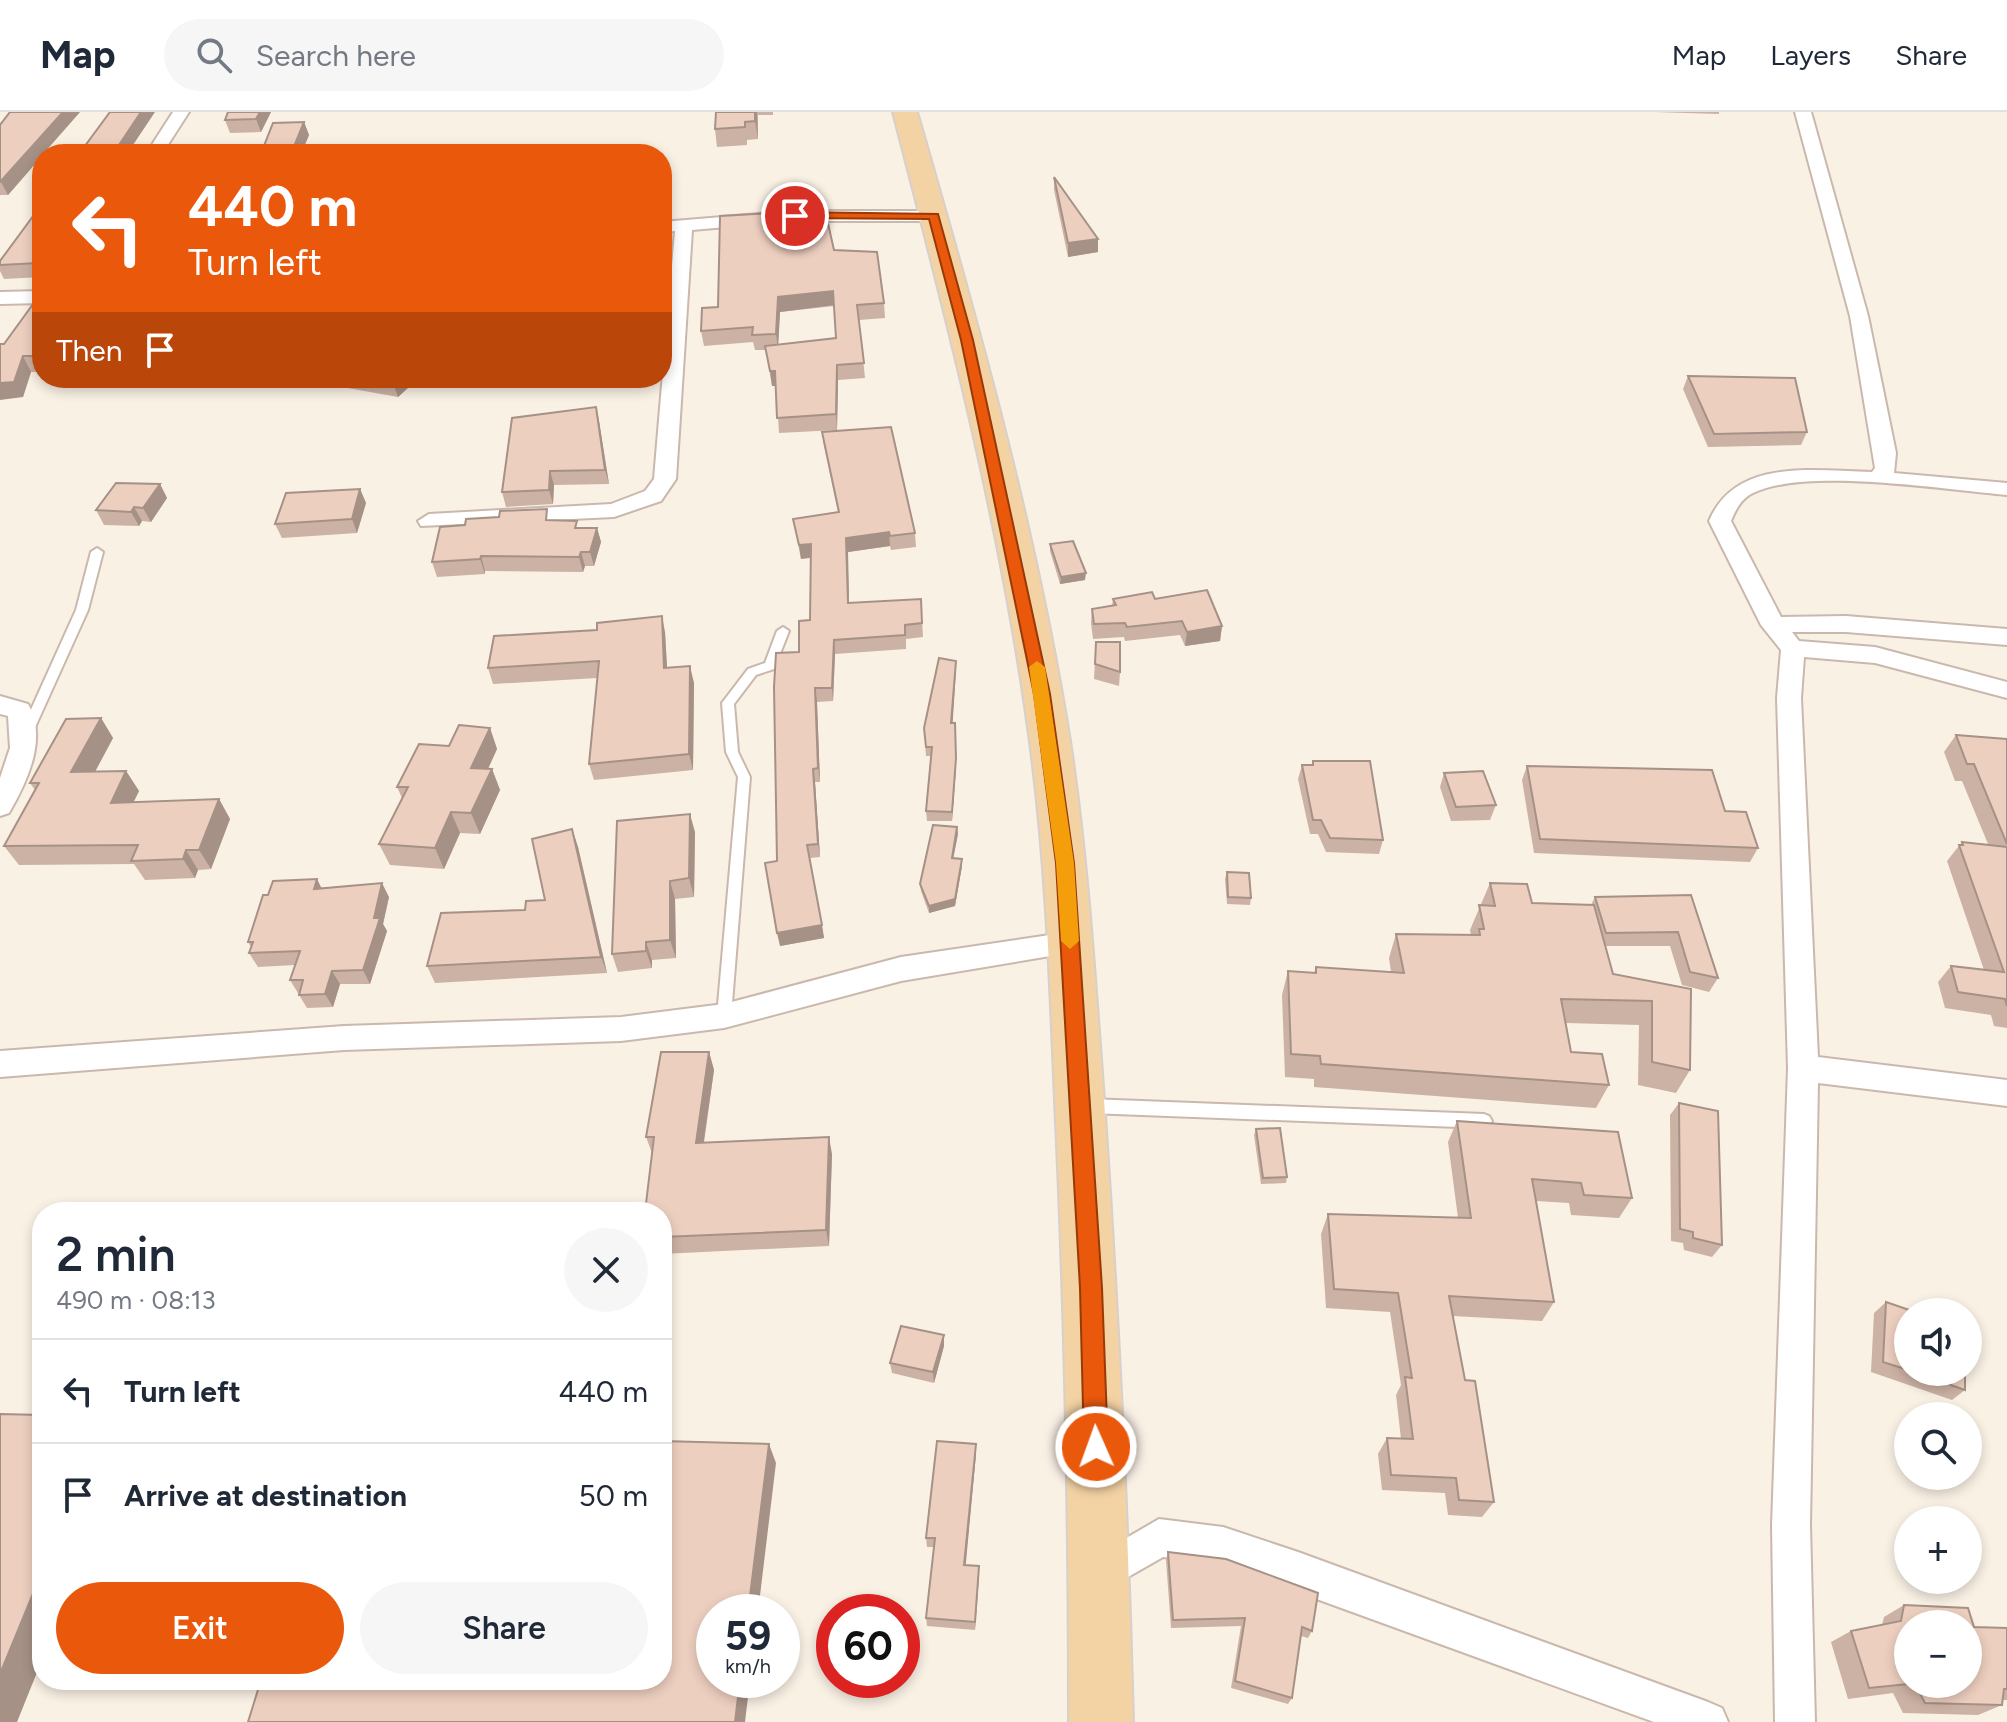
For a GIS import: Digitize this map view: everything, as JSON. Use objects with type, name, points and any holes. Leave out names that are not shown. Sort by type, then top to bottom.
[{"type":"main road","points":[[905,112],[974,369],[1042,694],[1065,863],[1080,1106],[1100,1574],[1101,1722]]},
{"type":"street","points":[[160,144],[181,112]]},
{"type":"street","points":[[1803,112],[1859,316],[1886,453],[1886,470],[1877,478]]},
{"type":"street","points":[[672,226],[795,216],[934,216]]},
{"type":"street","points":[[672,385],[684,225]]},
{"type":"street","points":[[0,298],[32,297]]},
{"type":"street","points":[[429,521],[614,510],[653,496],[665,479],[672,388]]},
{"type":"street","points":[[1795,1722],[1791,1525],[1803,1068],[1789,698],[1793,649],[1773,625],[1720,521],[1722,511],[1747,490],[1779,477],[1877,478],[2007,489]]},
{"type":"street","points":[[1773,625],[1846,624],[2007,637]]},
{"type":"street","points":[[1793,649],[1848,648],[1879,653],[2007,690]]},
{"type":"street","points":[[0,705],[19,710],[26,734],[17,770],[0,806]]},
{"type":"street","points":[[0,1064],[344,1038],[621,1029],[724,1016],[901,969],[1070,943]]},
{"type":"street","points":[[1803,1068],[2007,1093]]},
{"type":"street","points":[[1100,1574],[1159,1538],[1223,1546],[1708,1722]]},
{"type":"lane","points":[[26,734],[82,610],[97,552]]},
{"type":"lane","points":[[724,1016],[744,777],[732,752],[728,703],[752,672],[770,666],[783,631]]},
{"type":"lane","points":[[1080,1106],[1484,1121]]},
{"type":"building","points":[[10,112],[63,112],[0,182],[0,125]]},
{"type":"building","points":[[110,112],[141,112],[120,144],[86,144]]},
{"type":"building","points":[[228,112],[260,112],[256,119],[225,120]]},
{"type":"building","points":[[716,112],[755,112],[755,121],[745,122],[745,127],[715,129]]},
{"type":"building","points":[[304,122],[295,144],[265,144],[273,123]]},
{"type":"building","points":[[1054,177],[1098,239],[1068,243]]},
{"type":"building","points":[[825,210],[834,250],[877,252],[884,303],[857,305],[864,363],[837,365],[836,414],[777,418],[775,371],[770,371],[765,346],[836,338],[833,291],[778,297],[776,334],[752,335],[753,327],[701,331],[702,308],[718,307],[720,216]]},
{"type":"building","points":[[32,218],[32,263],[0,265]]},
{"type":"building","points":[[32,306],[32,356],[23,356],[14,382],[0,383],[0,344],[4,344]]},
{"type":"building","points":[[1688,376],[1795,378],[1807,432],[1714,434]]},
{"type":"building","points":[[596,407],[605,470],[550,471],[549,490],[502,492],[512,418]]},
{"type":"building","points":[[891,427],[915,533],[890,536],[889,532],[846,538],[848,603],[921,599],[922,623],[905,625],[905,635],[834,640],[832,688],[815,688],[818,768],[813,769],[818,844],[807,845],[822,925],[777,933],[765,863],[777,861],[776,653],[799,652],[799,621],[810,620],[811,544],[799,545],[793,519],[839,512],[822,432]]},
{"type":"building","points":[[116,483],[160,484],[143,508],[134,507],[131,512],[96,510]]},
{"type":"building","points":[[360,489],[352,519],[275,524],[286,493]]},
{"type":"building","points":[[547,509],[546,520],[577,521],[575,528],[597,528],[590,552],[581,552],[579,557],[481,556],[480,559],[432,562],[440,527],[465,525],[466,519],[499,517],[500,511]]},
{"type":"building","points":[[1073,541],[1086,573],[1061,577],[1050,544]]},
{"type":"building","points":[[1207,590],[1222,626],[1187,632],[1182,621],[1127,627],[1125,623],[1094,624],[1092,609],[1116,605],[1113,599],[1152,592],[1155,599]]},
{"type":"building","points":[[662,616],[664,668],[690,666],[689,754],[589,764],[599,661],[488,668],[494,636],[597,630],[597,623]]},
{"type":"building","points":[[1096,642],[1120,642],[1120,672],[1095,664]]},
{"type":"building","points":[[939,658],[956,661],[951,723],[955,723],[956,758],[952,812],[926,811],[932,747],[926,747],[924,728]]},
{"type":"building","points":[[101,718],[71,772],[126,771],[111,803],[219,799],[199,850],[186,850],[183,859],[131,861],[138,845],[4,846],[39,783],[30,783],[66,719]]},
{"type":"building","points":[[459,725],[490,728],[471,768],[492,769],[471,813],[451,812],[435,848],[379,844],[408,787],[397,787],[419,744],[449,746]]},
{"type":"building","points":[[1956,735],[2007,739],[2007,844],[1974,764],[1967,764]]},
{"type":"building","points":[[1313,761],[1370,761],[1383,840],[1330,838],[1321,820],[1313,820],[1302,765],[1313,765]]},
{"type":"building","points":[[1527,766],[1712,770],[1725,811],[1746,812],[1758,848],[1540,839]]},
{"type":"building","points":[[1483,771],[1496,805],[1456,807],[1444,773]]},
{"type":"building","points":[[690,814],[689,878],[670,881],[670,940],[646,942],[646,951],[612,954],[617,821]]},
{"type":"building","points":[[933,825],[957,827],[952,858],[962,859],[955,899],[929,906],[920,884]]},
{"type":"building","points":[[572,829],[601,957],[427,966],[441,913],[525,910],[526,901],[545,900],[532,839]]},
{"type":"building","points":[[1962,842],[2007,847],[2007,1006],[2005,999],[1958,992],[1951,966],[2004,972],[1959,845],[1963,845]]},
{"type":"building","points":[[1227,872],[1249,873],[1251,898],[1228,897]]},
{"type":"building","points":[[317,879],[314,889],[382,883],[374,918],[380,918],[363,970],[332,971],[325,994],[299,995],[303,980],[290,980],[300,951],[249,953],[253,942],[248,942],[263,895],[268,895],[273,881]]},
{"type":"building","points":[[1490,883],[1527,884],[1532,903],[1594,905],[1613,974],[1691,989],[1690,1070],[1652,1062],[1652,1001],[1561,999],[1571,1052],[1602,1054],[1609,1085],[1321,1064],[1320,1056],[1291,1054],[1288,971],[1316,973],[1316,967],[1404,973],[1396,934],[1480,935],[1479,929],[1484,929],[1479,905],[1495,906]]},
{"type":"building","points":[[1691,895],[1718,978],[1690,972],[1678,932],[1606,933],[1595,897]]},
{"type":"building","points":[[661,1052],[709,1052],[696,1143],[829,1137],[826,1230],[672,1237],[672,1202],[646,1202],[654,1137],[646,1137]]},
{"type":"building","points":[[1679,1103],[1718,1111],[1722,1245],[1693,1238],[1693,1232],[1680,1229]]},
{"type":"building","points":[[1457,1121],[1618,1132],[1632,1198],[1584,1195],[1581,1183],[1532,1179],[1554,1302],[1449,1296],[1465,1380],[1475,1381],[1494,1502],[1459,1500],[1456,1478],[1391,1475],[1387,1438],[1413,1439],[1405,1377],[1412,1378],[1398,1293],[1334,1289],[1328,1214],[1471,1218]]},
{"type":"building","points":[[1280,1128],[1287,1177],[1263,1178],[1256,1129]]},
{"type":"building","points":[[1886,1302],[1894,1305],[1894,1366],[1883,1362]]},
{"type":"building","points":[[901,1326],[944,1335],[933,1372],[890,1363]]},
{"type":"building","points":[[0,1414],[32,1415],[32,1596],[0,1674]]},
{"type":"building","points":[[672,1441],[769,1444],[750,1594],[696,1594],[696,1698],[738,1698],[735,1722],[248,1722],[258,1690],[672,1690]]},
{"type":"building","points":[[937,1441],[976,1444],[964,1565],[979,1566],[975,1622],[926,1618],[935,1538],[926,1538]]},
{"type":"building","points":[[1168,1552],[1226,1559],[1318,1593],[1312,1631],[1302,1627],[1292,1698],[1235,1681],[1245,1618],[1173,1620]]},
{"type":"building","points":[[1904,1605],[1969,1610],[1903,1610]]},
{"type":"building","points":[[1894,1622],[1894,1685],[1869,1688],[1851,1631]]},
{"type":"building","points":[[1982,1627],[2007,1628],[2007,1689],[2004,1689],[2002,1705],[1925,1703],[1922,1698],[1982,1698]]},
{"type":"slow traffic","points":[[1037,667],[1065,863],[1070,941]]},
{"type":"route","points":[[795,216],[934,216],[967,340],[1042,694],[1065,863],[1091,1288],[1096,1447]]}]
